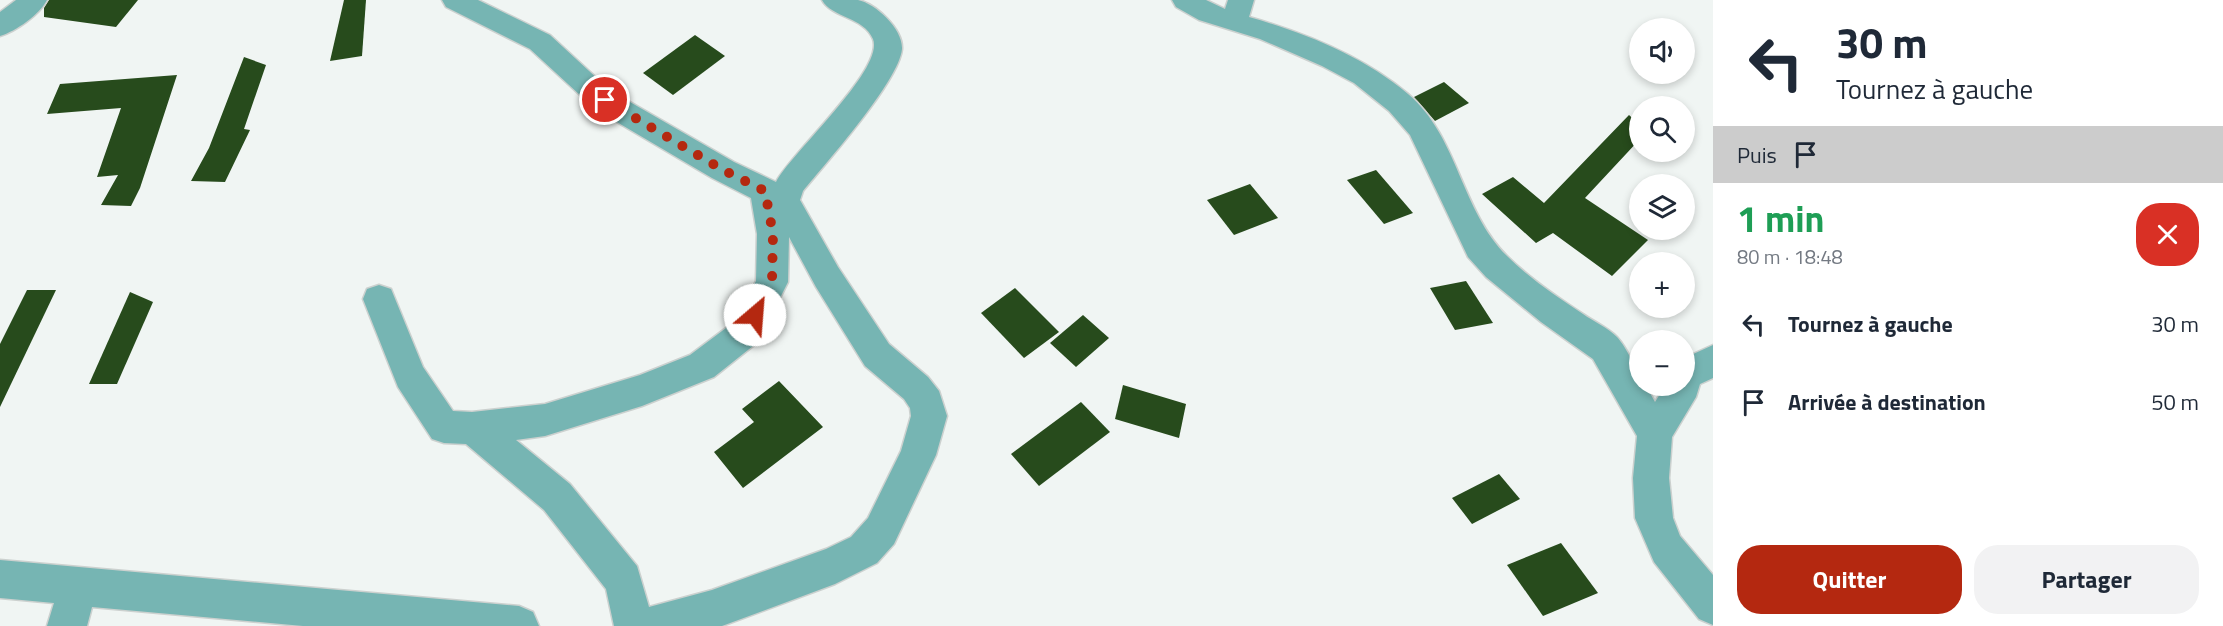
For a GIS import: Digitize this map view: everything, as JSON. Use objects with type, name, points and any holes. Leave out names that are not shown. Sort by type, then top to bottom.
[{"type":"street","points":[[0,26],[34,0]]},
{"type":"street","points":[[455,0],[540,42],[591,89],[620,110],[723,170],[775,196],[877,356],[916,388],[927,402],[929,416],[918,454],[881,531],[864,550],[835,565],[712,610],[652,626]]},
{"type":"street","points":[[775,196],[789,186],[855,106],[884,63],[888,46],[871,21],[835,0]]},
{"type":"street","points":[[1185,0],[1208,13],[1238,11],[1269,32],[1332,58],[1364,76],[1399,103],[1422,128],[1479,248],[1497,267],[1553,312],[1605,348],[1629,354]]},
{"type":"street","points":[[380,298],[410,376],[444,427],[472,428],[544,420],[642,390],[702,366],[747,332],[772,282],[775,196]]},
{"type":"street","points":[[1605,348],[1655,434]]},
{"type":"street","points":[[1678,396],[1655,434],[1651,478],[1654,518],[1667,549],[1713,606]]},
{"type":"street","points":[[472,428],[491,441],[557,497],[623,580],[634,626]]},
{"type":"street","points":[[0,579],[519,626]]},
{"type":"street","points":[[67,626],[78,586]]},
{"type":"building","points":[[49,0],[138,0],[116,27],[44,17],[44,8]]},
{"type":"building","points":[[344,0],[366,0],[362,56],[330,61]]},
{"type":"building","points":[[695,35],[725,56],[673,95],[643,73]]},
{"type":"building","points":[[244,57],[266,65],[244,129],[250,130],[225,182],[191,181],[209,148]]},
{"type":"building","points":[[177,75],[140,188],[131,206],[101,205],[118,175],[97,177],[121,108],[47,114],[60,84]]},
{"type":"building","points":[[1444,82],[1469,103],[1435,121],[1414,97]]},
{"type":"building","points":[[1629,115],[1629,151],[1585,198],[1629,227],[1629,240],[1648,240],[1636,252],[1629,252],[1629,259],[1612,276],[1553,233],[1536,243],[1482,194],[1513,177],[1544,203]]},
{"type":"building","points":[[1376,170],[1413,213],[1384,224],[1347,180]]},
{"type":"building","points":[[1250,184],[1278,218],[1234,235],[1207,200]]},
{"type":"building","points":[[1466,281],[1493,323],[1455,330],[1430,288]]},
{"type":"building","points":[[1015,288],[1059,332],[1024,358],[981,313]]},
{"type":"building","points":[[27,290],[56,290],[0,407],[0,344]]},
{"type":"building","points":[[130,292],[153,302],[117,384],[89,384]]},
{"type":"building","points":[[1083,315],[1109,338],[1076,367],[1050,343]]},
{"type":"building","points":[[779,381],[823,427],[743,488],[714,452],[754,422],[742,409]]},
{"type":"building","points":[[1123,385],[1186,404],[1179,438],[1115,419]]},
{"type":"building","points":[[1081,402],[1110,432],[1039,486],[1011,454]]},
{"type":"building","points":[[1499,474],[1520,499],[1472,524],[1452,498]]},
{"type":"building","points":[[1561,543],[1598,593],[1543,616],[1507,565]]},
{"type":"route","points":[[605,100],[723,170],[765,191],[773,234],[772,282],[755,315]]}]
